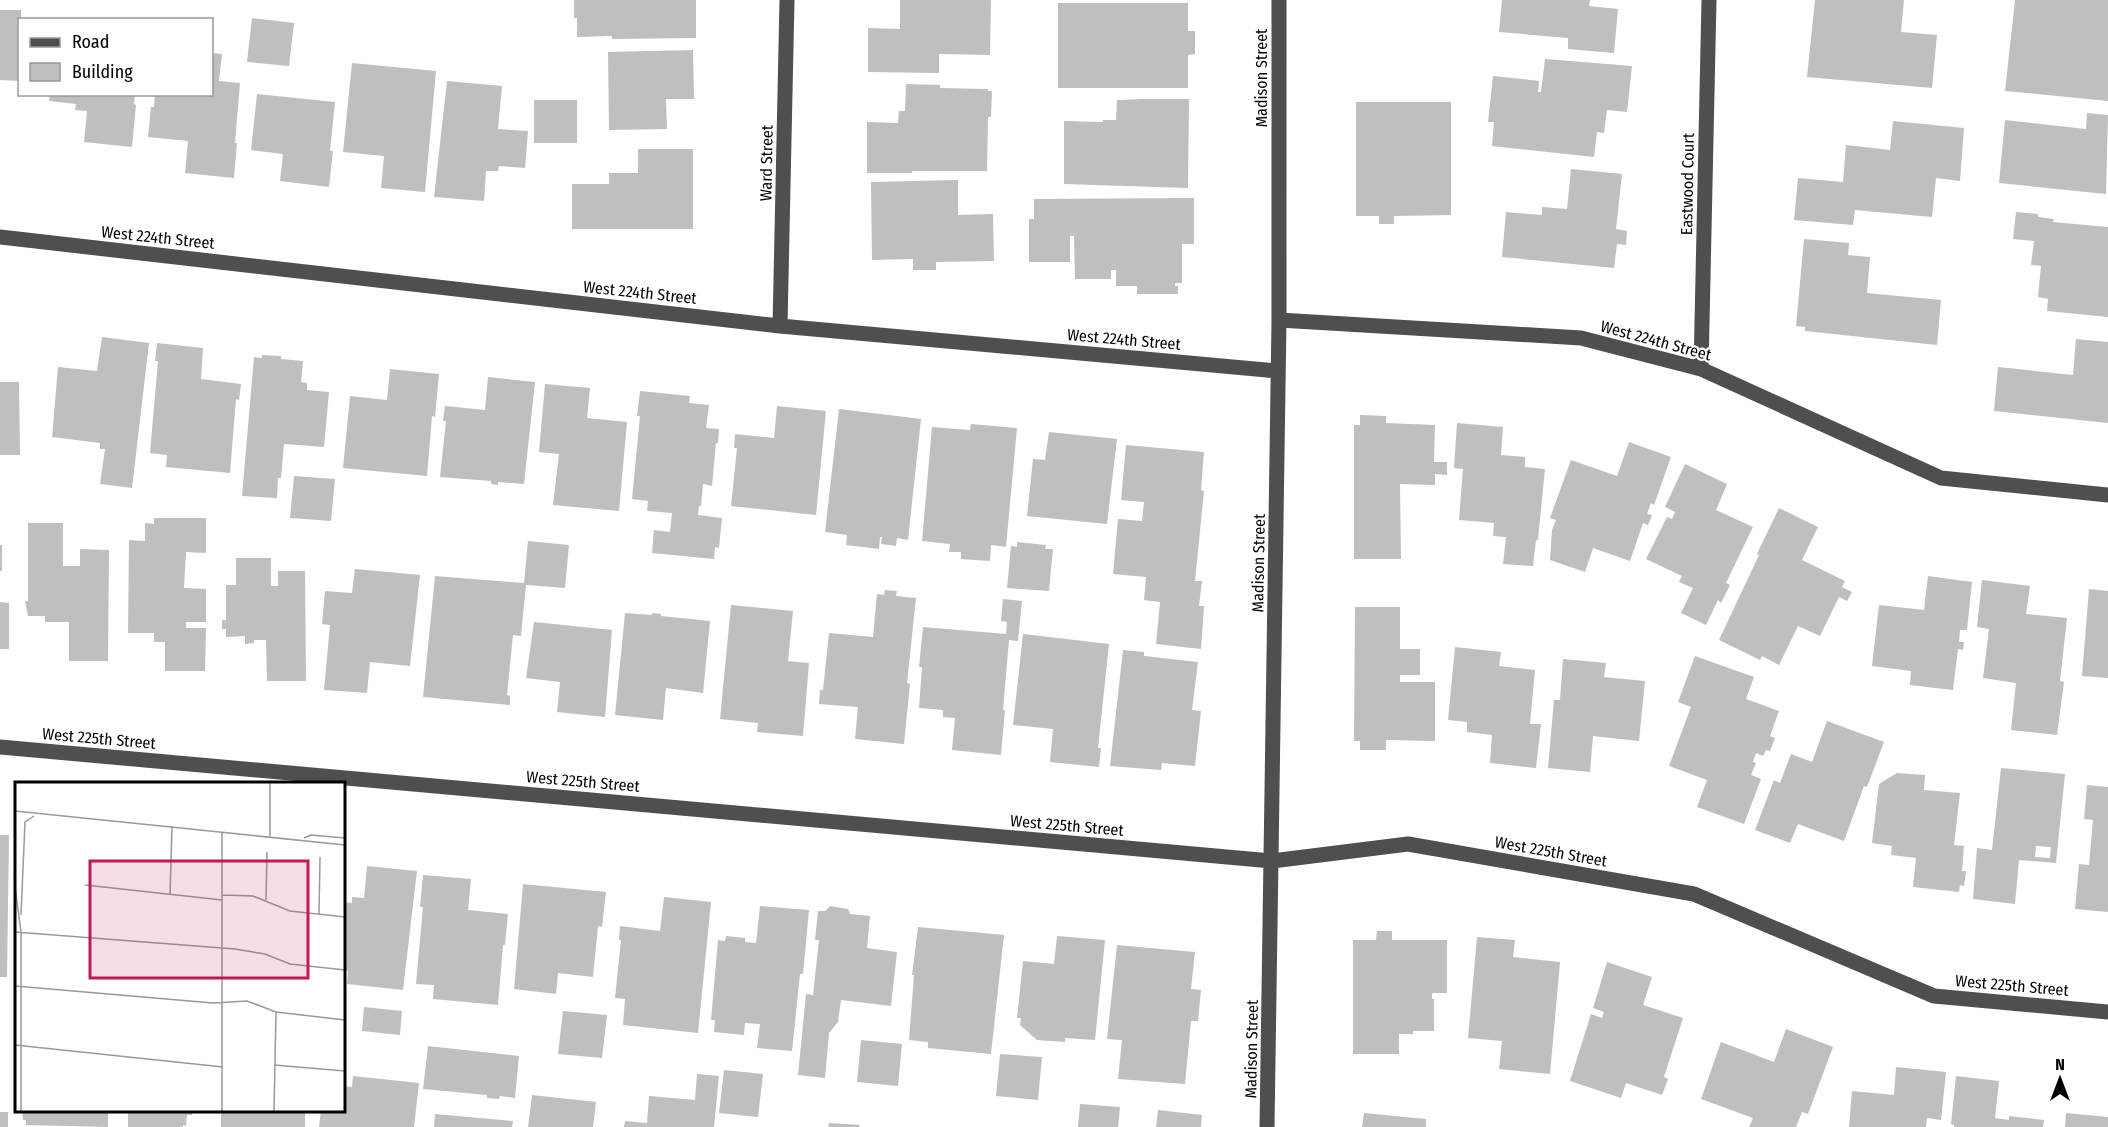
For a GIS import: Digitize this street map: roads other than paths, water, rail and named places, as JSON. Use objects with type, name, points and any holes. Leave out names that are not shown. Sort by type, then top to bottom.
[{"type":"street","name":"Ward Street","points":[[780,326],[787,0]]},
{"type":"street","name":"Madison Street","points":[[1268,1127],[1279,320],[1279,0]]},
{"type":"street","name":"Eastwood Court","points":[[1701,369],[1709,0]]},
{"type":"street","name":"West 224th Street","points":[[0,237],[780,326],[1278,371]]},
{"type":"street","name":"West 224th Street","points":[[1279,320],[1581,338],[1701,369],[1941,478],[2108,495]]},
{"type":"street","name":"West 225th Street","points":[[0,747],[1272,861],[1408,844],[1694,894],[1934,996],[2108,1012]]}]
